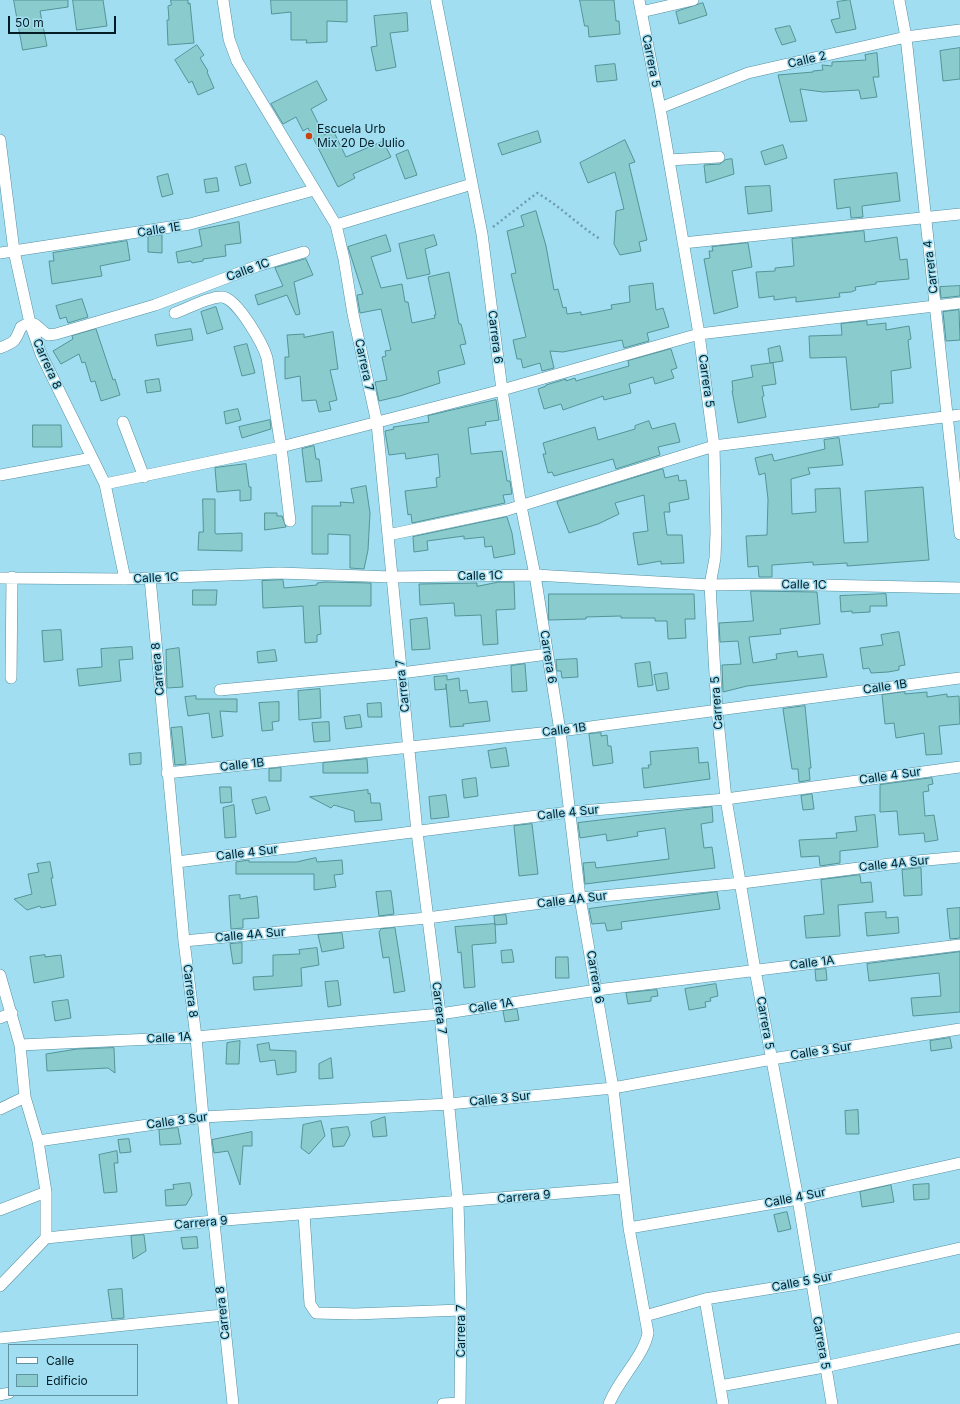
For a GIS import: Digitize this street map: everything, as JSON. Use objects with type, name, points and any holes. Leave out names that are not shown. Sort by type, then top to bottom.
[{"type":"street","name":"Carrera 7","points":[[223,0],[229,39],[237,61],[336,225],[340,238],[353,314],[377,423],[401,673],[427,918],[440,1014],[458,1202],[461,1310],[460,1404]]},
{"type":"street","name":"Carrera 6","points":[[436,0],[482,231],[502,390],[521,506],[535,575],[560,731],[580,898],[613,1088],[623,1188],[648,1333],[645,1347],[627,1371],[609,1404]]},
{"type":"street","name":"Carrera 5","points":[[639,0],[660,104],[699,334],[714,446],[716,532],[715,558],[710,585],[717,710],[726,799],[742,883],[755,970],[798,1199],[824,1367],[832,1404]]},
{"type":"street","points":[[641,12],[694,0]]},
{"type":"street","name":"Carrera 4","points":[[900,0],[906,38],[924,216],[948,416],[960,534]]},
{"type":"street","name":"Calle 2","points":[[660,104],[748,73],[906,38],[960,30]]},
{"type":"street","name":"Carrera 8","points":[[0,140],[14,251],[31,327],[41,354],[106,484],[125,579]]},
{"type":"street","points":[[669,160],[719,157]]},
{"type":"street","points":[[336,225],[472,184]]},
{"type":"street","name":"Calle 1E","points":[[0,253],[190,224],[314,190]]},
{"type":"street","points":[[683,243],[924,216],[960,214]]},
{"type":"street","name":"Calle 1C","points":[[31,327],[37,324],[48,335],[56,334],[155,305],[257,266],[304,252]]},
{"type":"street","points":[[175,313],[218,297],[227,298],[235,304],[263,346],[267,358],[281,448],[290,521]]},
{"type":"street","points":[[106,484],[281,448],[502,390],[699,334],[960,304]]},
{"type":"street","points":[[0,348],[14,342],[18,338],[20,327],[31,327]]},
{"type":"street","points":[[388,535],[521,506],[714,446],[960,415]]},
{"type":"street","points":[[122,422],[144,477]]},
{"type":"street","points":[[0,475],[92,458]]},
{"type":"street","name":"Calle 1C","points":[[0,578],[125,579],[278,573],[392,578],[535,575],[710,585],[771,584],[960,588]]},
{"type":"street","points":[[11,678],[12,578]]},
{"type":"street","name":"Carrera 8","points":[[150,578],[167,774],[184,941],[196,1037],[202,1116],[233,1404]]},
{"type":"street","points":[[220,690],[401,673],[548,654]]},
{"type":"street","name":"Calle 1B","points":[[167,774],[560,731],[960,678]]},
{"type":"street","name":"Calle 4 Sur","points":[[177,862],[569,812],[726,799],[960,767]]},
{"type":"street","name":"Calle 4A Sur","points":[[184,941],[427,918],[580,898],[742,883],[906,862],[960,857]]},
{"type":"street","name":"Calle 1A","points":[[20,1045],[196,1037],[440,1014],[597,990],[960,945]]},
{"type":"street","points":[[0,976],[12,1013],[20,1045],[25,1097],[38,1141],[46,1192],[46,1238],[0,1286]]},
{"type":"street","points":[[0,1018],[12,1013]]},
{"type":"street","name":"Calle 3 Sur","points":[[38,1141],[202,1116],[449,1104],[613,1088],[772,1059],[960,1029]]},
{"type":"street","points":[[0,1109],[25,1097]]},
{"type":"street","name":"Calle 4 Sur","points":[[629,1228],[798,1199],[960,1163]]},
{"type":"street","name":"Carrera 9","points":[[46,1238],[213,1221],[623,1188]]},
{"type":"street","points":[[0,1210],[46,1192]]},
{"type":"street","points":[[304,1214],[310,1304],[316,1312],[355,1314],[461,1310]]},
{"type":"street","name":"Calle 5 Sur","points":[[645,1316],[705,1299],[810,1282],[960,1248]]},
{"type":"street","points":[[705,1299],[723,1404]]},
{"type":"street","points":[[0,1338],[223,1315]]},
{"type":"street","points":[[720,1386],[824,1367],[960,1338]]},
{"type":"street","points":[[0,1395],[3,1404]]},
{"type":"street","points":[[442,1404],[460,1404]]},
{"type":"path","points":[[482,231],[537,193],[554,203],[577,224],[600,240]]},
{"type":"building","points":[[14,0],[68,0],[68,7],[40,11],[47,46],[23,50]]},
{"type":"building","points":[[73,0],[103,0],[107,26],[77,30]]},
{"type":"building","points":[[171,0],[188,0],[188,4],[190,3],[194,43],[168,45],[167,20],[169,20],[168,6],[171,5]]},
{"type":"building","points":[[271,0],[347,0],[347,22],[327,21],[327,42],[306,43],[307,40],[291,40],[291,12],[272,14]]},
{"type":"building","points":[[580,0],[614,0],[616,21],[619,21],[620,34],[589,37],[588,26],[585,26]]},
{"type":"building","points":[[850,0],[856,29],[836,33],[831,20],[840,18],[837,2]]},
{"type":"building","points":[[703,3],[707,15],[679,24],[676,12]]},
{"type":"building","points":[[407,13],[408,31],[390,33],[396,67],[376,71],[371,47],[377,46],[374,16]]},
{"type":"building","points":[[790,26],[796,41],[782,45],[775,29]]},
{"type":"building","points":[[197,45],[204,55],[200,58],[208,71],[207,72],[214,88],[198,95],[192,81],[189,83],[175,60]]},
{"type":"building","points":[[960,48],[960,79],[943,81],[940,51]]},
{"type":"building","points":[[877,53],[879,77],[873,77],[877,97],[861,99],[859,90],[823,92],[800,89],[807,121],[790,122],[778,75],[823,70],[822,65],[832,66],[832,62],[866,60],[865,55]]},
{"type":"building","points":[[615,64],[617,80],[597,82],[595,66]]},
{"type":"building","points":[[317,81],[327,100],[311,109],[324,135],[333,130],[346,157],[383,141],[391,157],[353,174],[355,178],[338,187],[308,128],[303,131],[296,117],[283,124],[271,104]]},
{"type":"building","points":[[538,131],[541,142],[502,155],[498,144]]},
{"type":"building","points":[[625,140],[635,162],[629,164],[647,240],[639,242],[641,251],[620,255],[614,244],[616,211],[624,209],[615,172],[588,183],[580,163]]},
{"type":"building","points":[[783,145],[787,158],[765,165],[761,152]]},
{"type":"building","points":[[408,150],[417,175],[405,179],[396,155]]},
{"type":"building","points":[[732,159],[734,174],[706,183],[704,165],[720,164],[725,160]]},
{"type":"building","points":[[246,164],[251,183],[240,186],[235,167]]},
{"type":"building","points":[[897,173],[900,201],[862,206],[863,217],[851,218],[850,207],[837,209],[834,180]]},
{"type":"building","points":[[168,174],[173,194],[162,197],[157,177]]},
{"type":"building","points":[[217,178],[219,191],[206,193],[204,180]]},
{"type":"building","points":[[770,186],[772,211],[748,214],[745,187]]},
{"type":"building","points":[[536,211],[546,246],[554,290],[558,289],[563,308],[566,307],[567,314],[581,312],[581,315],[612,309],[611,305],[630,302],[629,286],[653,283],[656,310],[663,308],[669,327],[647,333],[649,341],[624,348],[622,340],[563,352],[550,351],[554,368],[542,371],[540,363],[523,368],[521,359],[517,359],[513,340],[526,337],[511,274],[516,273],[507,231],[524,226],[521,216]]},
{"type":"building","points":[[239,222],[241,243],[225,245],[226,256],[203,259],[203,261],[192,263],[191,261],[178,263],[176,252],[202,246],[199,230]]},
{"type":"building","points":[[864,231],[865,242],[897,237],[900,260],[907,259],[909,279],[876,282],[876,284],[855,287],[856,290],[851,292],[839,293],[840,297],[796,302],[796,297],[774,300],[774,296],[759,298],[756,272],[775,271],[775,268],[794,266],[792,239]]},
{"type":"building","points":[[162,235],[162,253],[148,252],[148,237]]},
{"type":"building","points":[[386,235],[391,251],[371,257],[381,288],[402,284],[405,302],[408,302],[412,323],[435,318],[434,315],[436,315],[428,277],[449,272],[459,324],[461,324],[466,344],[460,345],[465,364],[438,371],[440,383],[379,401],[375,382],[387,380],[382,357],[386,356],[385,351],[391,350],[381,309],[360,313],[357,295],[363,294],[348,247]]},
{"type":"building","points":[[434,235],[437,245],[425,249],[430,274],[407,279],[399,244]]},
{"type":"building","points":[[127,241],[130,260],[100,266],[102,276],[52,284],[49,261],[54,261],[53,253]]},
{"type":"building","points":[[748,243],[752,267],[732,271],[738,307],[714,314],[704,259],[710,258],[709,251],[713,251],[712,247]]},
{"type":"building","points":[[306,259],[313,275],[294,282],[300,314],[296,315],[287,295],[258,305],[255,295],[283,286],[275,268]]},
{"type":"building","points":[[960,286],[960,296],[941,298],[940,287]]},
{"type":"building","points":[[82,299],[88,317],[68,323],[66,317],[60,319],[56,306]]},
{"type":"building","points":[[216,307],[223,329],[207,334],[201,312]]},
{"type":"building","points":[[959,310],[960,340],[946,341],[943,312]]},
{"type":"building","points":[[867,321],[867,325],[886,323],[886,330],[909,326],[911,339],[908,340],[911,368],[891,371],[893,403],[879,404],[879,407],[851,410],[846,357],[810,358],[809,336],[842,335],[841,324]]},
{"type":"building","points":[[96,329],[113,380],[115,379],[120,395],[101,401],[95,381],[91,382],[85,362],[82,363],[79,354],[61,364],[53,351],[73,339],[72,336]]},
{"type":"building","points":[[191,329],[193,340],[157,346],[155,335]]},
{"type":"building","points":[[333,332],[338,369],[330,370],[337,400],[329,402],[331,410],[319,412],[316,400],[302,401],[300,376],[285,379],[285,357],[289,357],[287,335],[304,334],[304,337]]},
{"type":"building","points":[[247,344],[255,373],[242,376],[234,347]]},
{"type":"building","points":[[780,346],[783,361],[770,363],[768,349]]},
{"type":"building","points":[[671,349],[677,368],[671,370],[674,378],[655,384],[653,377],[629,384],[631,393],[604,400],[603,396],[563,410],[561,404],[544,409],[538,389],[546,385],[566,379],[566,381],[575,378],[576,381],[629,366],[628,361]]},
{"type":"building","points":[[773,363],[776,384],[762,386],[764,396],[762,397],[766,417],[738,423],[732,391],[732,381],[753,377],[751,366]]},
{"type":"building","points":[[159,379],[161,391],[147,393],[145,381]]},
{"type":"building","points":[[496,400],[499,420],[485,422],[486,425],[468,428],[471,454],[502,451],[507,481],[510,481],[512,494],[503,495],[505,503],[412,523],[411,514],[408,515],[405,491],[437,487],[436,478],[440,477],[438,454],[406,459],[405,453],[389,455],[385,431],[394,429],[393,427],[429,422],[428,416]]},
{"type":"building","points":[[238,409],[241,420],[226,424],[224,412]]},
{"type":"building","points":[[270,420],[271,429],[242,438],[239,427]]},
{"type":"building","points":[[649,421],[652,429],[675,423],[680,442],[658,447],[660,455],[616,469],[613,459],[554,476],[552,472],[548,473],[543,454],[546,454],[543,443],[595,427],[598,440],[635,429],[635,426]]},
{"type":"building","points":[[33,425],[61,425],[62,447],[33,447]]},
{"type":"building","points":[[839,438],[843,465],[808,468],[810,474],[791,479],[792,514],[816,512],[815,489],[840,488],[844,543],[868,542],[865,491],[923,487],[929,560],[847,566],[847,563],[813,565],[813,562],[772,565],[772,577],[759,577],[758,566],[748,567],[746,536],[767,535],[768,499],[765,473],[759,475],[755,458],[772,454],[774,461],[825,449],[824,440]]},
{"type":"building","points":[[314,446],[316,459],[319,459],[322,481],[306,482],[302,449]]},
{"type":"building","points":[[246,464],[249,487],[251,487],[251,500],[240,501],[240,490],[217,492],[215,468]]},
{"type":"building","points":[[663,469],[665,478],[678,475],[679,481],[686,480],[689,499],[669,503],[670,512],[664,512],[667,535],[682,535],[684,563],[661,564],[661,561],[638,565],[633,533],[648,531],[644,495],[615,503],[619,514],[598,524],[569,533],[557,502]]},
{"type":"building","points":[[366,486],[370,513],[368,550],[364,569],[350,568],[350,535],[328,534],[328,554],[312,554],[312,506],[341,506],[340,502],[354,503],[351,489]]},
{"type":"building","points":[[203,499],[215,499],[216,534],[242,533],[242,551],[198,550],[199,532],[203,532]]},
{"type":"building","points":[[265,513],[277,513],[277,516],[282,516],[286,527],[265,530]]},
{"type":"building","points":[[507,517],[512,533],[515,554],[494,558],[492,546],[485,547],[484,537],[464,539],[464,536],[427,541],[428,550],[414,552],[413,537]]},
{"type":"building","points":[[283,580],[284,588],[317,585],[317,583],[325,582],[371,583],[371,606],[319,606],[321,634],[317,635],[317,642],[305,643],[303,606],[263,608],[262,581]]},
{"type":"building","points":[[499,582],[514,582],[515,609],[496,610],[498,644],[483,645],[481,615],[455,616],[454,603],[420,605],[419,584],[477,583],[477,586]]},
{"type":"building","points":[[193,590],[217,590],[216,605],[193,605]]},
{"type":"building","points":[[751,591],[817,592],[820,624],[780,629],[781,634],[749,637],[753,663],[777,659],[776,654],[797,651],[798,657],[823,654],[827,677],[747,686],[723,692],[722,665],[741,664],[738,641],[720,642],[719,623],[753,621]]},
{"type":"building","points":[[549,594],[694,594],[695,619],[685,619],[686,638],[668,639],[667,621],[655,621],[655,618],[621,618],[621,616],[549,620]]},
{"type":"building","points":[[886,594],[887,606],[870,606],[870,612],[841,612],[840,596]]},
{"type":"building","points":[[427,618],[430,649],[412,650],[410,620]]},
{"type":"building","points":[[61,630],[63,660],[44,662],[42,631]]},
{"type":"building","points":[[899,632],[905,665],[899,666],[899,670],[888,672],[871,673],[869,668],[863,669],[860,648],[883,645],[881,635]]},
{"type":"building","points":[[132,647],[133,659],[119,660],[121,681],[79,686],[77,669],[102,667],[101,649]]},
{"type":"building","points":[[179,648],[183,687],[167,688],[166,650]]},
{"type":"building","points":[[275,650],[277,661],[258,663],[257,652]]},
{"type":"building","points":[[577,659],[578,677],[562,678],[561,671],[557,671],[556,660]]},
{"type":"building","points":[[650,662],[653,685],[638,687],[635,664]]},
{"type":"building","points":[[525,664],[527,691],[512,692],[511,666]]},
{"type":"building","points":[[667,673],[669,689],[657,691],[654,675]]},
{"type":"building","points":[[447,676],[447,680],[459,678],[460,691],[467,690],[469,703],[487,701],[490,721],[450,727],[446,684],[446,689],[435,690],[434,677]]},
{"type":"building","points":[[320,689],[321,718],[299,720],[298,691]]},
{"type":"building","points":[[905,692],[905,694],[927,692],[927,697],[947,694],[947,697],[959,696],[960,724],[939,726],[942,754],[926,755],[924,733],[896,738],[894,723],[885,724],[882,695]]},
{"type":"building","points":[[196,696],[196,699],[237,699],[237,712],[220,711],[223,736],[212,738],[209,713],[188,716],[185,697]]},
{"type":"building","points":[[279,702],[279,721],[272,722],[273,730],[262,731],[259,703]]},
{"type":"building","points":[[381,703],[382,717],[368,717],[367,704]]},
{"type":"building","points":[[805,706],[811,768],[809,768],[810,780],[799,782],[798,769],[792,769],[783,709]]},
{"type":"building","points":[[360,715],[362,727],[346,729],[344,717]]},
{"type":"building","points":[[329,722],[330,741],[314,742],[312,723]]},
{"type":"building","points":[[182,727],[186,764],[175,765],[171,728]]},
{"type":"building","points":[[601,733],[601,736],[607,735],[608,746],[611,746],[613,763],[593,766],[589,734]]},
{"type":"building","points":[[506,748],[509,766],[491,768],[488,751]]},
{"type":"building","points":[[698,748],[699,763],[708,762],[710,779],[644,788],[642,768],[649,768],[648,765],[651,765],[650,752]]},
{"type":"building","points":[[141,753],[141,764],[130,765],[129,754]]},
{"type":"building","points":[[367,759],[368,773],[323,773],[323,763]]},
{"type":"building","points":[[281,768],[281,781],[269,781],[269,769]]},
{"type":"building","points":[[476,778],[478,796],[464,798],[462,780]]},
{"type":"building","points":[[932,778],[933,784],[928,785],[929,791],[923,792],[925,816],[934,815],[938,840],[925,842],[924,833],[899,835],[897,811],[880,812],[880,785]]},
{"type":"building","points":[[220,787],[231,787],[232,802],[221,803]]},
{"type":"building","points":[[368,790],[368,794],[370,793],[371,803],[380,803],[382,820],[355,822],[354,811],[334,805],[331,808],[310,797]]},
{"type":"building","points":[[812,794],[814,809],[803,810],[801,796]]},
{"type":"building","points":[[446,795],[449,817],[431,819],[429,797]]},
{"type":"building","points":[[266,797],[270,810],[256,814],[252,800]]},
{"type":"building","points":[[234,805],[236,837],[225,838],[223,808]]},
{"type":"building","points":[[712,807],[713,822],[701,824],[704,848],[712,847],[715,868],[585,884],[583,863],[595,862],[596,868],[669,859],[665,828],[637,832],[638,836],[607,841],[606,834],[580,838],[578,823]]},
{"type":"building","points":[[875,815],[878,847],[840,851],[840,863],[820,866],[819,856],[801,857],[799,840],[837,838],[836,833],[857,831],[855,817]]},
{"type":"building","points":[[532,824],[538,874],[519,876],[514,826]]},
{"type":"building","points":[[316,858],[317,862],[342,860],[343,874],[334,875],[336,887],[314,890],[314,874],[236,874],[236,862],[249,860],[249,862],[296,862]]},
{"type":"building","points":[[50,862],[53,878],[51,878],[56,905],[41,908],[40,906],[27,910],[14,899],[32,894],[28,874],[39,872],[37,864]]},
{"type":"building","points":[[921,868],[922,895],[904,896],[902,870]]},
{"type":"building","points":[[860,875],[861,883],[871,882],[873,902],[838,905],[840,936],[806,938],[804,916],[824,914],[821,880]]},
{"type":"building","points":[[391,891],[394,914],[379,916],[376,892]]},
{"type":"building","points":[[717,892],[720,909],[621,922],[622,929],[607,931],[605,923],[592,924],[589,909]]},
{"type":"building","points":[[240,895],[240,899],[257,896],[259,918],[243,919],[243,928],[231,929],[229,896]]},
{"type":"building","points":[[960,908],[960,938],[950,939],[947,909]]},
{"type":"building","points":[[886,912],[886,918],[898,917],[899,933],[867,936],[865,913]]},
{"type":"building","points":[[506,915],[507,924],[495,925],[494,916]]},
{"type":"building","points":[[495,924],[496,943],[472,945],[475,987],[464,988],[461,952],[458,953],[455,927]]},
{"type":"building","points":[[395,928],[405,991],[394,993],[389,957],[383,958],[379,932],[381,929]]},
{"type":"building","points":[[342,933],[344,948],[322,952],[318,935]]},
{"type":"building","points":[[242,943],[242,963],[233,964],[230,944]]},
{"type":"building","points":[[317,948],[319,965],[301,968],[302,986],[254,990],[253,977],[273,976],[273,955],[300,954],[299,950]]},
{"type":"building","points":[[512,950],[514,962],[502,963],[501,951]]},
{"type":"building","points":[[960,952],[960,1012],[913,1016],[911,998],[941,996],[939,973],[869,981],[867,964]]},
{"type":"building","points":[[45,955],[45,957],[61,955],[64,977],[34,983],[30,957]]},
{"type":"building","points":[[556,957],[568,957],[569,978],[556,978]]},
{"type":"building","points":[[826,969],[827,980],[816,981],[815,970]]},
{"type":"building","points":[[338,981],[341,1005],[328,1007],[325,982]]},
{"type":"building","points":[[716,984],[718,996],[710,998],[711,1001],[705,1002],[706,1007],[689,1010],[685,989]]},
{"type":"building","points":[[657,990],[658,996],[651,997],[651,1001],[628,1004],[626,993]]},
{"type":"building","points":[[68,1000],[71,1018],[55,1021],[52,1002]]},
{"type":"building","points":[[517,1009],[519,1020],[505,1022],[503,1011]]},
{"type":"building","points":[[950,1038],[952,1048],[931,1051],[930,1041]]},
{"type":"building","points":[[240,1041],[239,1064],[226,1064],[227,1043]]},
{"type":"building","points":[[269,1043],[270,1050],[296,1051],[296,1072],[277,1075],[275,1060],[260,1062],[257,1045]]},
{"type":"building","points":[[114,1048],[115,1073],[108,1068],[47,1071],[46,1054],[77,1049]]},
{"type":"building","points":[[331,1058],[333,1078],[319,1079],[319,1064]]},
{"type":"building","points":[[858,1110],[859,1134],[846,1134],[845,1111]]},
{"type":"building","points":[[385,1117],[387,1136],[373,1137],[371,1122]]},
{"type":"building","points":[[321,1121],[325,1136],[309,1154],[301,1148],[303,1125]]},
{"type":"building","points":[[348,1127],[350,1135],[344,1146],[333,1147],[331,1129]]},
{"type":"building","points":[[178,1128],[181,1144],[160,1145],[159,1130]]},
{"type":"building","points":[[252,1132],[252,1146],[243,1146],[240,1185],[228,1151],[214,1153],[212,1140]]},
{"type":"building","points":[[129,1139],[131,1152],[120,1153],[118,1140]]},
{"type":"building","points":[[117,1151],[118,1163],[114,1163],[117,1192],[104,1193],[99,1155]]},
{"type":"building","points":[[190,1183],[192,1195],[186,1205],[166,1206],[165,1190],[174,1189],[173,1185]]},
{"type":"building","points":[[929,1184],[929,1199],[914,1200],[913,1185]]},
{"type":"building","points":[[891,1185],[894,1202],[862,1207],[860,1192]]},
{"type":"building","points":[[787,1212],[791,1229],[778,1232],[774,1215]]},
{"type":"building","points":[[144,1235],[146,1251],[133,1259],[131,1236]]},
{"type":"building","points":[[197,1237],[198,1248],[183,1249],[181,1238]]},
{"type":"building","points":[[122,1289],[124,1318],[112,1319],[108,1290]]},
{"type":"place","name":"Escuela Urb Mix 20 De Julio","points":[[309,136]]}]
